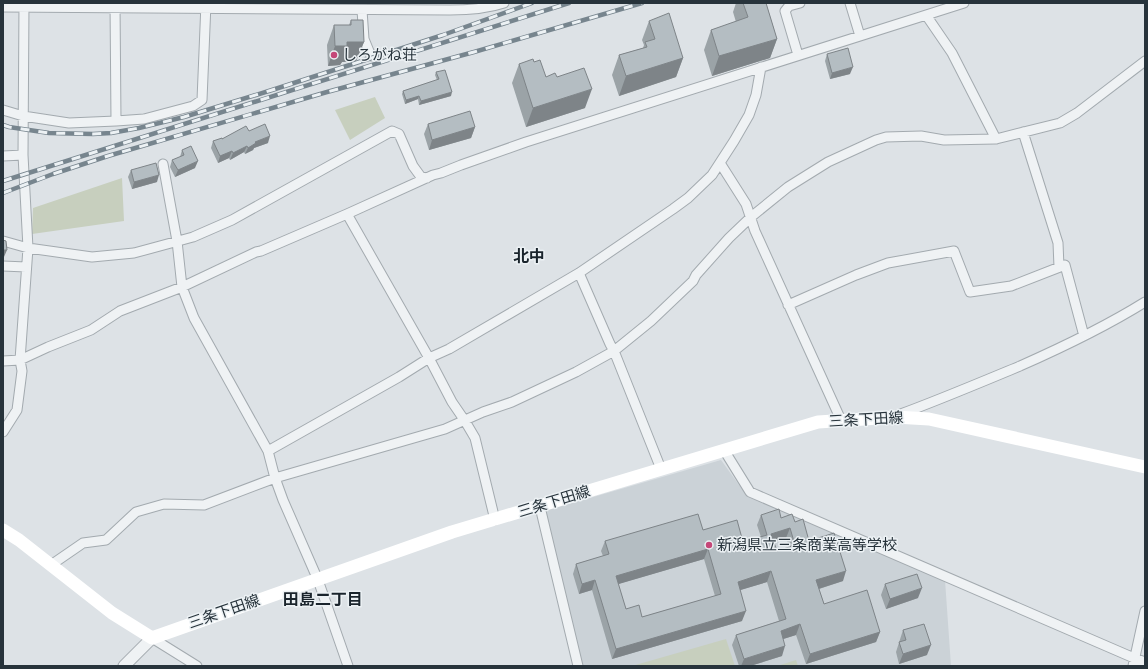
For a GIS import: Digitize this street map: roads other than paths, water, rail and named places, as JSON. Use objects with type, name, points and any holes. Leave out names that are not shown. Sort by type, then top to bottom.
[{"type":"main road","name":"三条下田線","points":[[152,638],[452,532],[818,422],[895,417],[930,419],[1145,467]]},
{"type":"main road","points":[[3,530],[19,540],[112,613],[152,638]]},
{"type":"street","points":[[3,7],[24,5],[115,5],[362,10],[450,7],[469,10],[491,7],[504,3]]},
{"type":"street","points":[[798,55],[785,11],[789,6],[800,3]]},
{"type":"street","points":[[850,3],[860,36]]},
{"type":"street","points":[[3,360],[20,360],[91,330],[120,311],[182,287],[256,252],[347,214],[427,178],[526,142],[964,3]]},
{"type":"street","points":[[3,432],[17,410],[22,371],[20,360],[28,248],[23,155],[24,5]]},
{"type":"street","points":[[115,5],[116,121]]},
{"type":"street","points":[[3,110],[23,116],[69,123],[144,119],[193,106],[202,100],[206,6]]},
{"type":"street","points":[[362,10],[364,39],[371,56]]},
{"type":"street","points":[[926,15],[952,53],[996,139]]},
{"type":"street","points":[[51,565],[84,543],[106,540],[136,512],[164,504],[204,505],[275,478],[445,429],[483,412],[519,399],[576,372],[614,351],[651,321],[693,281],[696,275],[729,238],[751,218],[788,187],[828,162],[876,140],[886,137],[921,136],[944,140],[996,139],[1060,123],[1077,113],[1145,61]]},
{"type":"street","points":[[268,451],[399,377],[429,358],[449,349],[579,272],[667,214],[688,198],[712,175],[749,115],[756,95],[761,67]]},
{"type":"street","points":[[3,241],[28,248],[92,257],[134,253],[193,237],[232,220],[392,131],[399,134],[413,166],[421,177],[427,178]]},
{"type":"street","points":[[1023,132],[1058,244],[1059,267]]},
{"type":"street","points":[[3,156],[23,155]]},
{"type":"street","points":[[720,163],[746,204],[755,231],[841,420]]},
{"type":"street","points":[[163,164],[182,287],[194,318],[268,451],[275,478],[283,500],[318,580],[348,666]]},
{"type":"street","points":[[347,214],[429,358],[452,402],[475,438],[495,520]]},
{"type":"street","points":[[788,305],[856,274],[888,263],[954,251],[970,292],[1011,286],[1065,266],[1084,336]]},
{"type":"street","points":[[3,266],[26,267]]},
{"type":"street","points":[[579,272],[614,351],[661,469]]},
{"type":"street","points":[[895,417],[982,382],[1065,346],[1123,316],[1145,302]]},
{"type":"street","points":[[724,450],[750,492],[1133,662],[1145,662]]},
{"type":"street","points":[[540,506],[578,666]]},
{"type":"street","points":[[1133,662],[1145,611]]},
{"type":"street","points":[[124,666],[152,638],[196,666]]},
{"type":"railway","points":[[3,125],[49,133],[93,134],[111,133],[139,128],[184,117],[272,90],[443,35],[532,3]]},
{"type":"railway","points":[[3,181],[569,3]]},
{"type":"railway","points":[[3,193],[53,174],[108,156],[327,92],[474,52],[642,3]]},
{"type":"place","name":"しろがね荘","points":[[334,55]]},
{"type":"place","name":"新潟県立三条商業高等学校","points":[[709,545]]},
{"type":"district","name":"北中","points":[[529,257]]},
{"type":"district","name":"田島二丁目","points":[[323,600]]}]
